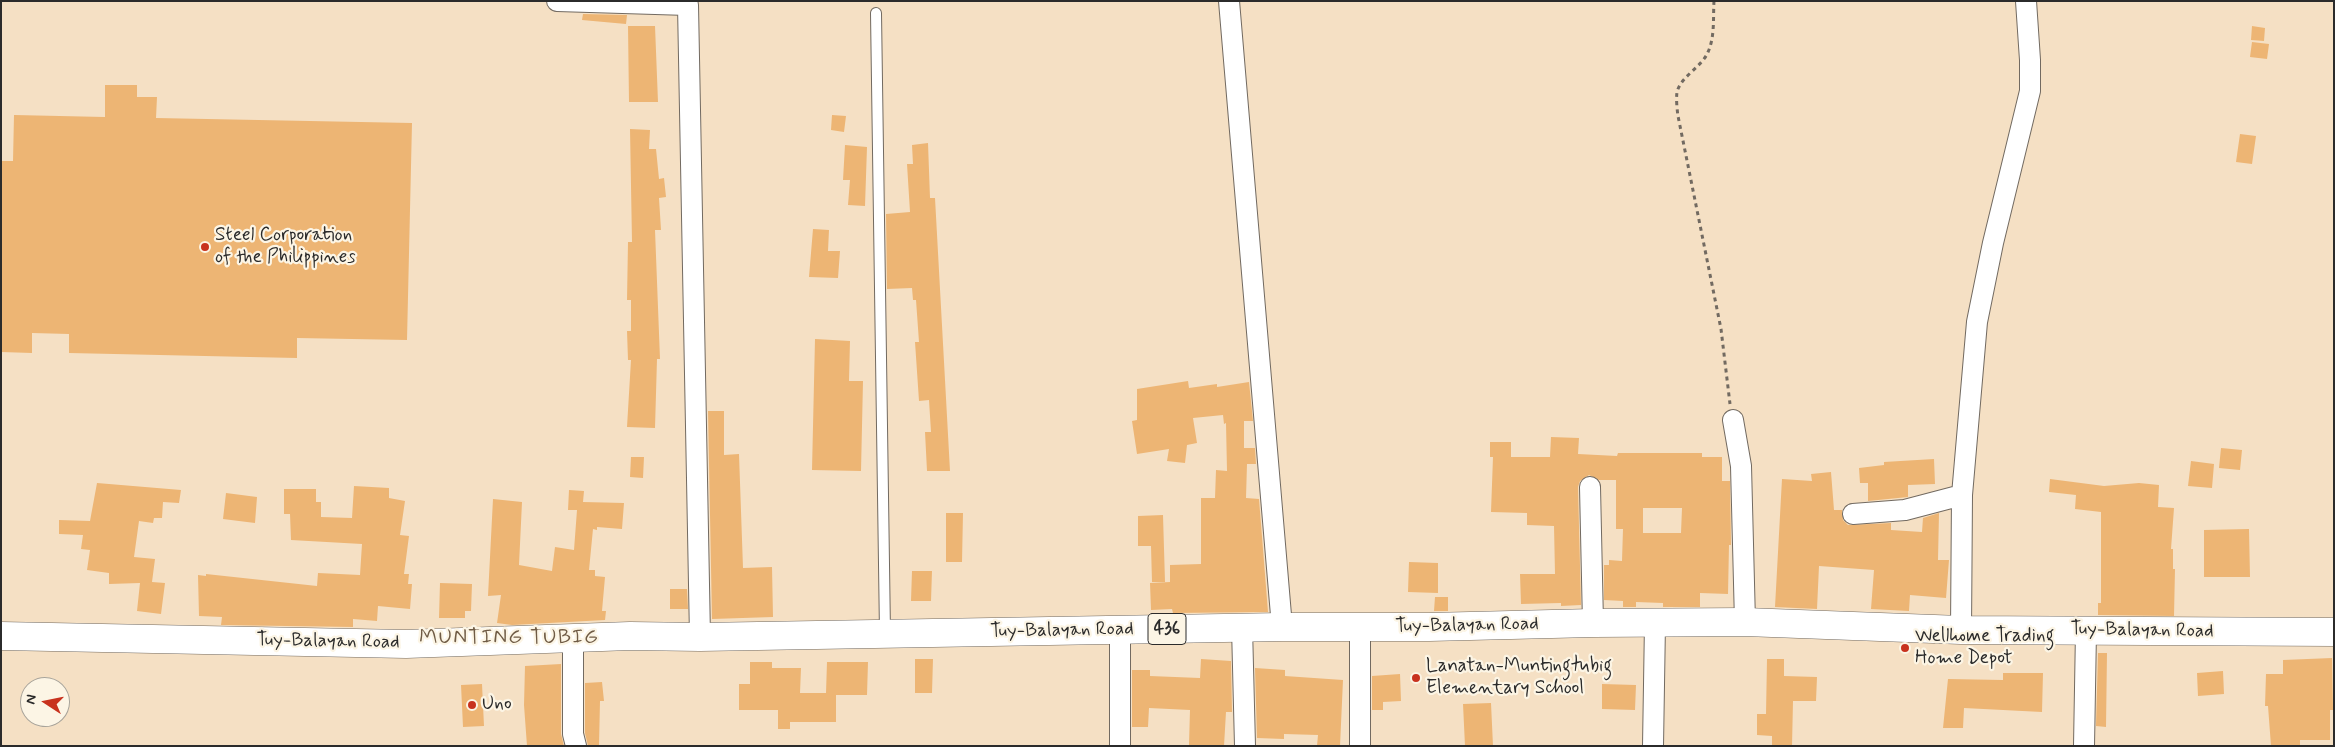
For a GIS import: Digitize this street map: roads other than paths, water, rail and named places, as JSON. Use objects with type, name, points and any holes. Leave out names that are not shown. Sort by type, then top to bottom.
[{"type":"main road","name":"Tuy-Balayan Road","points":[[1,636],[406,644],[630,636],[700,637],[1242,627],[1745,622],[1961,630],[2334,632]]},
{"type":"street","points":[[557,1],[688,5],[700,637]]},
{"type":"street","points":[[1229,1],[1282,627]]},
{"type":"street","points":[[1961,630],[1962,495],[1978,322],[1994,243],[2030,91],[2026,1]]},
{"type":"street","points":[[1733,420],[1741,466],[1745,622]]},
{"type":"street","points":[[1590,487],[1593,623]]},
{"type":"street","points":[[1853,514],[1905,510],[1962,495]]},
{"type":"street","points":[[1653,746],[1655,623]]},
{"type":"street","points":[[1242,627],[1245,746]]},
{"type":"street","points":[[1360,627],[1360,746]]},
{"type":"street","points":[[1120,630],[1120,746]]},
{"type":"street","points":[[2084,746],[2086,631]]},
{"type":"street","points":[[573,638],[573,734],[576,746]]},
{"type":"lane","points":[[876,13],[885,634]]},
{"type":"place","name":"Steel Corporation of the Philippines","points":[[205,247]]},
{"type":"place","name":"Wellhome Trading Home Depot","points":[[1905,648]]},
{"type":"place","name":"Lanatan-Muntingtubig Elementary School","points":[[1416,678]]},
{"type":"place","name":"Uno","points":[[472,705]]},
{"type":"district","name":"MUNTING TUBIG","points":[[509,639]]}]
